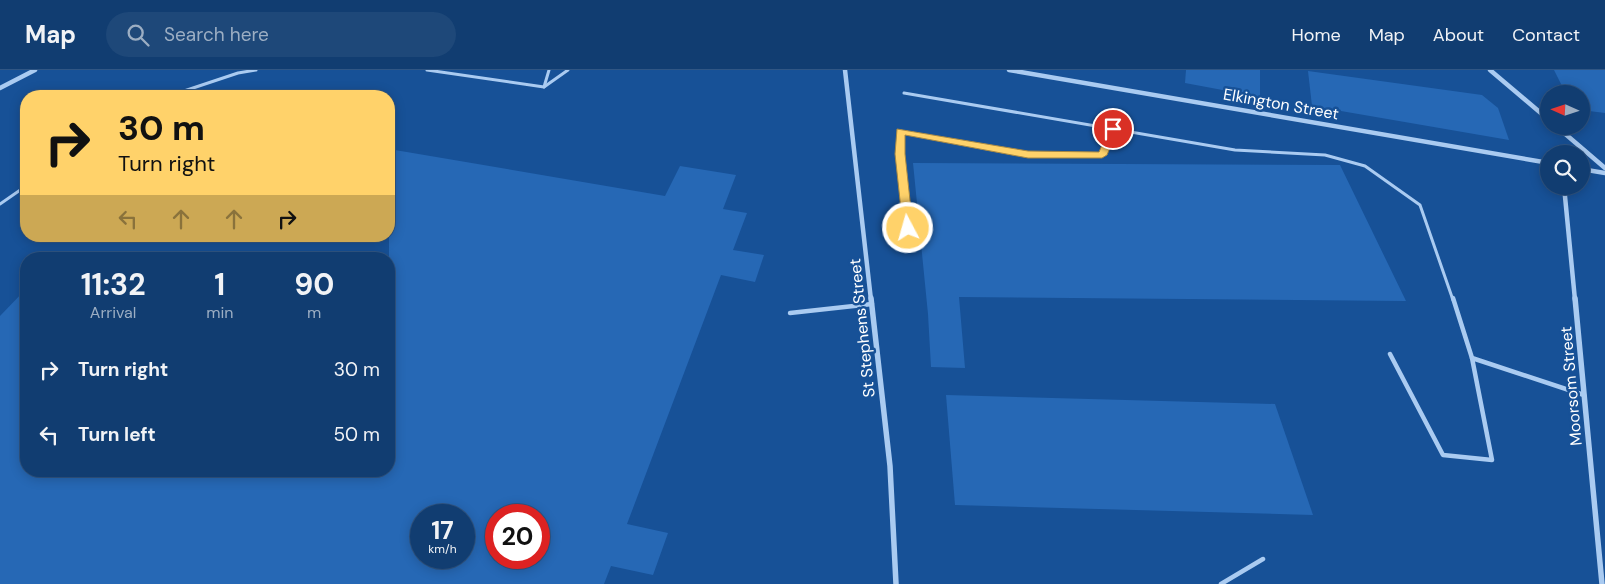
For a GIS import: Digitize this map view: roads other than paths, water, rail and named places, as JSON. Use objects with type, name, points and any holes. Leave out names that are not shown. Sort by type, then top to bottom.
[{"type":"street","points":[[0,88],[35,70]]},
{"type":"street","name":"St Stephens Street","points":[[845,70],[890,466],[896,584]]},
{"type":"street","name":"Elkington Street","points":[[1009,70],[1540,161]]},
{"type":"street","points":[[1490,70],[1540,112]]},
{"type":"street","points":[[1566,135],[1605,168]]},
{"type":"street","points":[[1590,170],[1605,173]]},
{"type":"street","name":"Moorsom Street","points":[[1565,195],[1602,584]]},
{"type":"lane","points":[[187,90],[238,73],[256,70]]},
{"type":"lane","points":[[427,70],[544,87],[568,70]]},
{"type":"lane","points":[[544,87],[548,70]]},
{"type":"lane","points":[[904,93],[1235,150],[1325,155],[1365,166],[1420,205],[1472,358],[1492,460],[1443,455],[1390,354]]},
{"type":"lane","points":[[908,228],[900,154],[900,131],[1028,154],[1102,155],[1113,129]]},
{"type":"lane","points":[[0,204],[20,190]]},
{"type":"lane","points":[[790,313],[872,304]]},
{"type":"lane","points":[[1472,358],[1584,395]]},
{"type":"lane","points":[[1221,584],[1263,559]]}]
